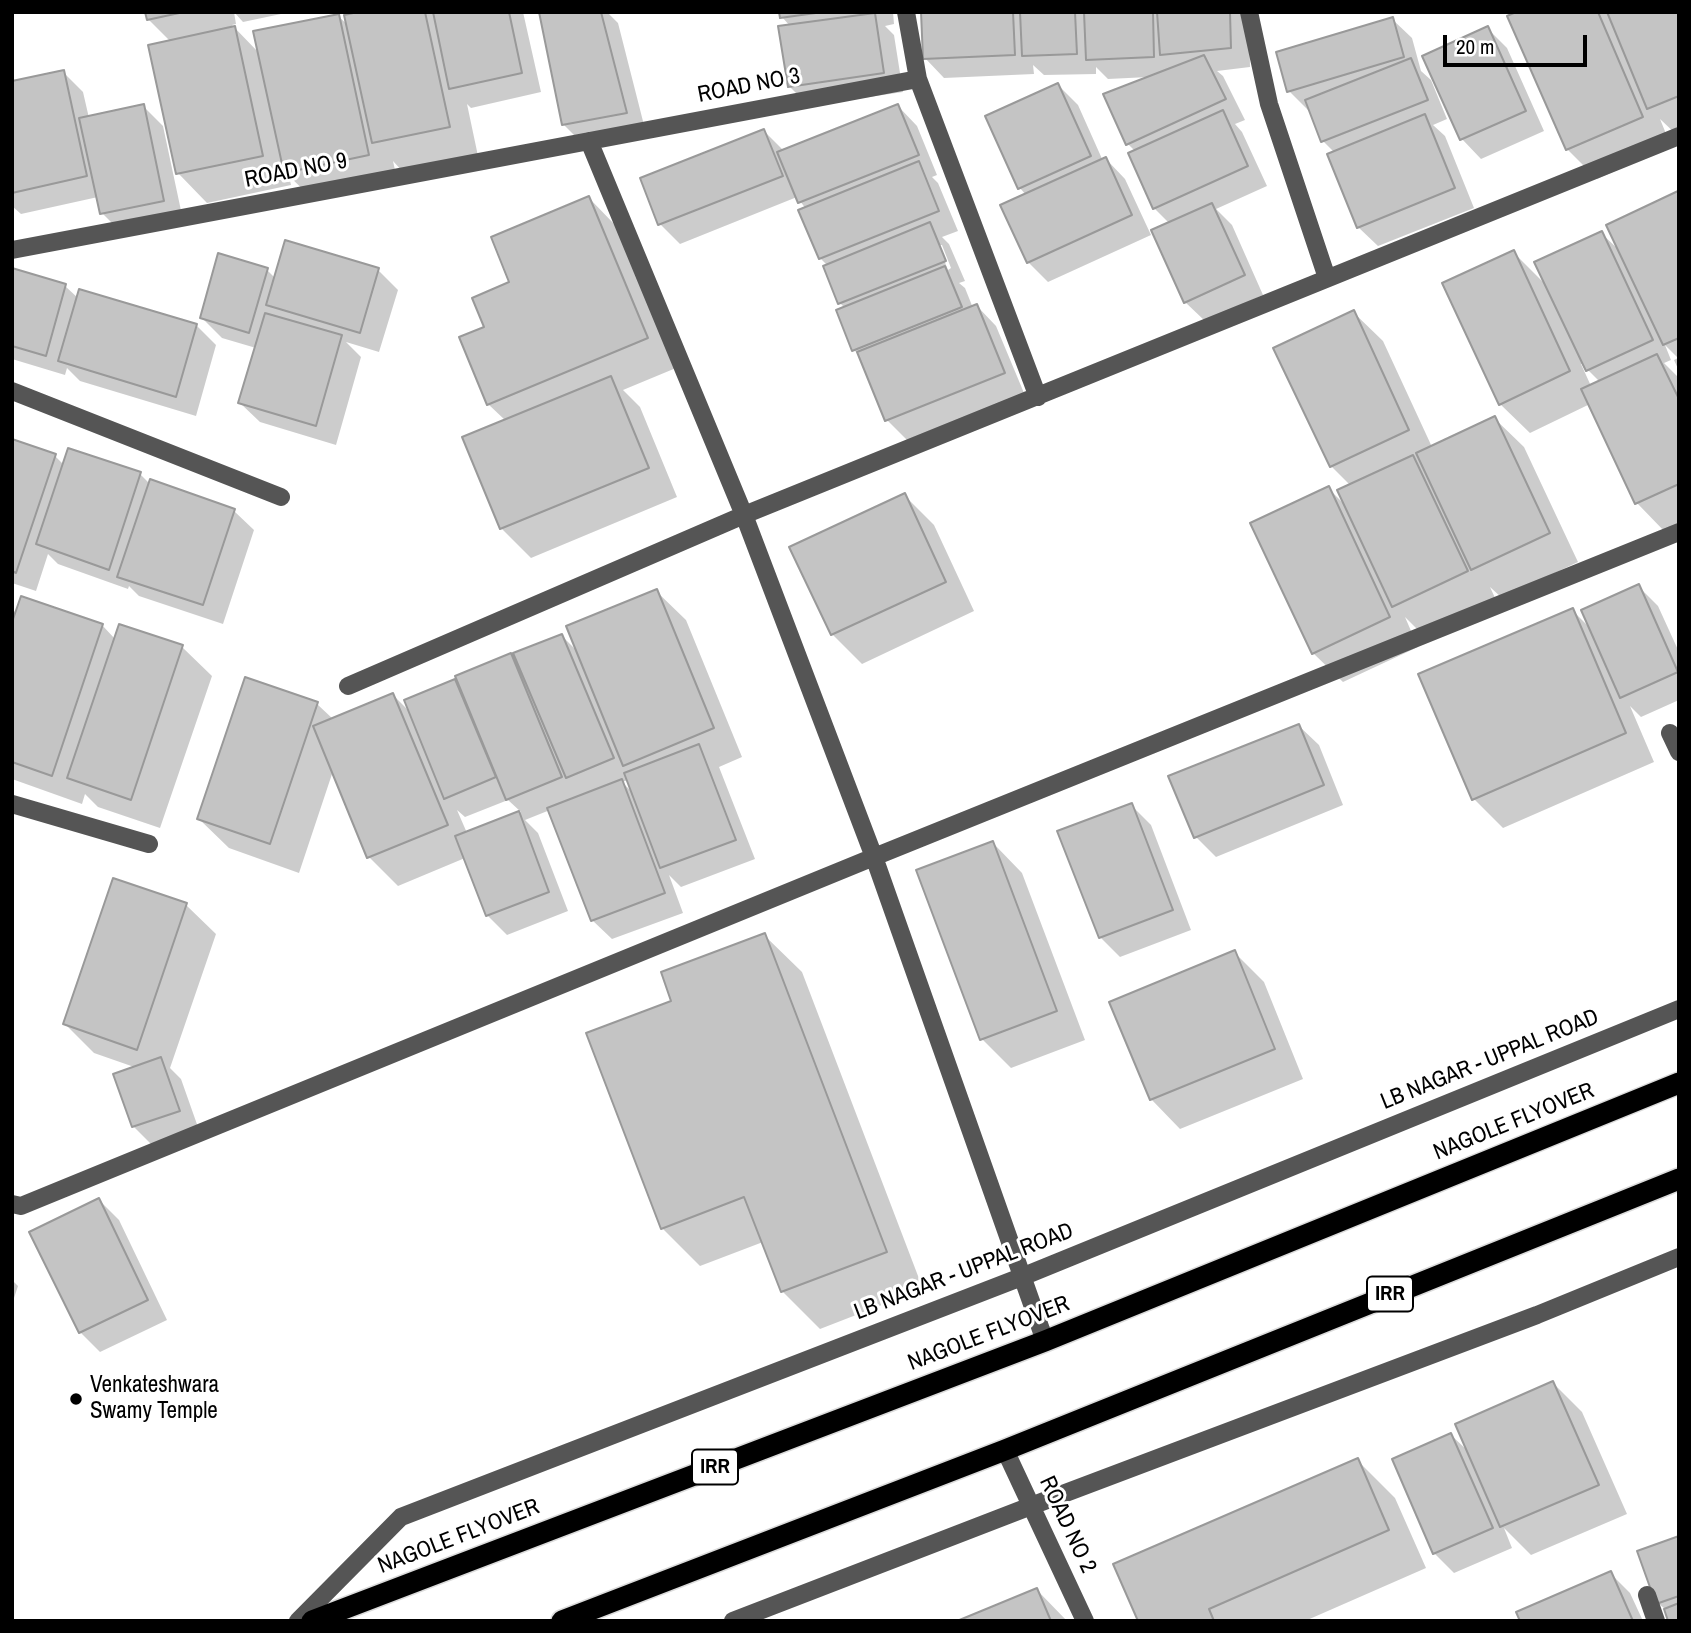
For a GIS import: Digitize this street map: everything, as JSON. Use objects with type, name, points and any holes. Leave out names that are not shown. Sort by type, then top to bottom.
[{"type":"highway","name":"NAGOLE FLYOVER","points":[[312,1621],[1045,1341],[1679,1083]]},
{"type":"highway","name":"IRR","points":[[562,1621],[1005,1450],[1679,1179]]},
{"type":"street","points":[[906,12],[918,79],[1038,397]]},
{"type":"street","points":[[1249,12],[1269,104],[1327,278]]},
{"type":"street","name":"ROAD NO 3","points":[[589,141],[918,79]]},
{"type":"street","points":[[348,686],[744,516],[1679,136]]},
{"type":"street","points":[[589,141],[744,516],[874,857],[1045,1341]]},
{"type":"street","name":"ROAD NO 9","points":[[12,250],[589,141]]},
{"type":"street","points":[[12,391],[281,497]]},
{"type":"street","points":[[12,1203],[21,1206],[1679,532]]},
{"type":"street","points":[[1670,733],[1679,751]]},
{"type":"street","points":[[12,804],[149,844]]},
{"type":"street","name":"LB NAGAR - UPPAL ROAD","points":[[298,1621],[401,1517],[1024,1276],[1679,1009]]},
{"type":"street","points":[[733,1621],[1537,1315],[1679,1257]]},
{"type":"street","name":"ROAD NO 2","points":[[1005,1450],[1085,1621]]},
{"type":"street","points":[[1647,1595],[1656,1621]]},
{"type":"building","points":[[145,12],[184,12],[147,20]]},
{"type":"building","points":[[358,12],[425,12],[450,127],[372,143],[344,15]]},
{"type":"building","points":[[433,12],[509,12],[522,73],[449,89]]},
{"type":"building","points":[[539,12],[601,12],[627,113],[562,125]]},
{"type":"building","points":[[779,12],[823,12],[780,18]]},
{"type":"building","points":[[921,12],[1013,12],[1015,55],[923,59]]},
{"type":"building","points":[[1020,12],[1075,12],[1077,54],[1022,56]]},
{"type":"building","points":[[1084,12],[1153,12],[1154,57],[1086,60]]},
{"type":"building","points":[[1157,12],[1230,12],[1231,48],[1160,55]]},
{"type":"building","points":[[1516,12],[1598,12],[1643,117],[1566,150],[1507,16]]},
{"type":"building","points":[[1607,12],[1679,12],[1679,96],[1647,109]]},
{"type":"building","points":[[875,13],[884,73],[788,87],[778,26]]},
{"type":"building","points":[[339,14],[369,155],[284,173],[253,31]]},
{"type":"building","points":[[1393,17],[1404,57],[1287,92],[1276,52]]},
{"type":"building","points":[[235,26],[263,156],[176,174],[148,45]]},
{"type":"building","points":[[1488,26],[1526,111],[1460,140],[1422,56]]},
{"type":"building","points":[[1204,55],[1226,99],[1126,145],[1103,94]]},
{"type":"building","points":[[1411,58],[1428,100],[1321,142],[1305,100]]},
{"type":"building","points":[[64,70],[87,176],[12,193],[12,81]]},
{"type":"building","points":[[1058,83],[1091,156],[1018,189],[985,116]]},
{"type":"building","points":[[144,104],[164,201],[100,214],[79,118]]},
{"type":"building","points":[[898,104],[919,155],[798,203],[777,152]]},
{"type":"building","points":[[1223,110],[1248,166],[1153,209],[1128,153]]},
{"type":"building","points":[[1425,114],[1455,188],[1357,228],[1327,154]]},
{"type":"building","points":[[764,129],[783,176],[658,225],[640,178]]},
{"type":"building","points":[[1106,157],[1132,215],[1027,263],[1000,205]]},
{"type":"building","points":[[919,161],[939,211],[819,259],[798,210]]},
{"type":"building","points":[[1678,191],[1679,338],[1663,345],[1606,225]]},
{"type":"building","points":[[589,196],[648,338],[487,405],[459,337],[484,327],[472,298],[509,282],[491,237]]},
{"type":"building","points":[[1212,203],[1245,275],[1184,303],[1151,230]]},
{"type":"building","points":[[930,222],[946,261],[838,304],[823,266]]},
{"type":"building","points":[[1602,231],[1653,340],[1586,371],[1534,262]]},
{"type":"building","points":[[285,240],[379,268],[360,333],[266,305]]},
{"type":"building","points":[[1514,250],[1570,371],[1499,405],[1442,283]]},
{"type":"building","points":[[218,253],[268,268],[249,333],[200,318]]},
{"type":"building","points":[[945,266],[962,307],[852,351],[836,310]]},
{"type":"building","points":[[12,268],[66,284],[46,356],[12,346]]},
{"type":"building","points":[[79,289],[197,324],[176,397],[58,361]]},
{"type":"building","points":[[977,304],[1005,373],[885,421],[857,352]]},
{"type":"building","points":[[1354,310],[1409,430],[1330,467],[1273,348]]},
{"type":"building","points":[[265,313],[342,335],[316,426],[238,403]]},
{"type":"building","points":[[1657,354],[1679,399],[1679,484],[1635,504],[1581,389]]},
{"type":"building","points":[[611,376],[649,468],[500,529],[462,437]]},
{"type":"building","points":[[1495,416],[1550,533],[1471,570],[1416,453]]},
{"type":"building","points":[[12,439],[56,454],[16,573],[12,571]]},
{"type":"building","points":[[68,448],[141,472],[109,570],[36,544]]},
{"type":"building","points":[[1413,455],[1468,571],[1392,607],[1337,490]]},
{"type":"building","points":[[150,479],[235,509],[203,605],[117,577]]},
{"type":"building","points":[[1329,486],[1390,617],[1312,654],[1250,523]]},
{"type":"building","points":[[905,493],[946,582],[831,635],[789,547]]},
{"type":"building","points":[[1639,584],[1678,672],[1620,698],[1581,610]]},
{"type":"building","points":[[657,589],[714,728],[623,766],[566,626]]},
{"type":"building","points":[[21,596],[103,624],[52,776],[12,762],[12,622]]},
{"type":"building","points":[[1573,608],[1626,733],[1472,800],[1418,674]]},
{"type":"building","points":[[119,624],[183,645],[131,800],[67,778]]},
{"type":"building","points":[[562,634],[614,758],[566,778],[513,653]]},
{"type":"building","points":[[511,653],[562,777],[506,800],[455,676]]},
{"type":"building","points":[[245,677],[318,702],[270,844],[197,819]]},
{"type":"building","points":[[455,679],[496,777],[444,799],[404,700]]},
{"type":"building","points":[[393,693],[448,825],[367,858],[313,726]]},
{"type":"building","points":[[1299,724],[1324,785],[1194,838],[1168,776]]},
{"type":"building","points":[[699,744],[736,840],[660,868],[624,773]]},
{"type":"building","points":[[622,779],[665,893],[591,921],[547,808]]},
{"type":"building","points":[[1132,803],[1173,910],[1099,938],[1057,831]]},
{"type":"building","points":[[519,811],[549,892],[486,916],[455,836]]},
{"type":"building","points":[[993,841],[1057,1011],[980,1040],[916,870]]},
{"type":"building","points":[[113,878],[187,903],[137,1050],[63,1024]]},
{"type":"building","points":[[765,933],[887,1252],[781,1292],[744,1197],[661,1229],[586,1033],[671,1001],[661,972]]},
{"type":"building","points":[[1235,950],[1275,1049],[1150,1100],[1109,1002]]},
{"type":"building","points":[[161,1057],[180,1111],[132,1127],[113,1074]]},
{"type":"building","points":[[99,1198],[148,1300],[79,1333],[29,1232]]},
{"type":"building","points":[[1553,1381],[1599,1485],[1500,1527],[1455,1424]]},
{"type":"building","points":[[1451,1433],[1493,1528],[1433,1554],[1392,1459]]},
{"type":"building","points":[[1358,1458],[1389,1530],[1209,1609],[1214,1621],[1138,1621],[1113,1564]]},
{"type":"building","points":[[1679,1536],[1679,1596],[1656,1604],[1637,1551]]},
{"type":"building","points":[[1611,1571],[1633,1621],[1520,1621],[1516,1612]]},
{"type":"building","points":[[1037,1588],[1051,1621],[957,1621]]},
{"type":"building","points":[[1679,1603],[1679,1621],[1668,1621],[1664,1609]]},
{"type":"place","name":"Venkateshwara Swamy Temple","points":[[76,1399]]}]
